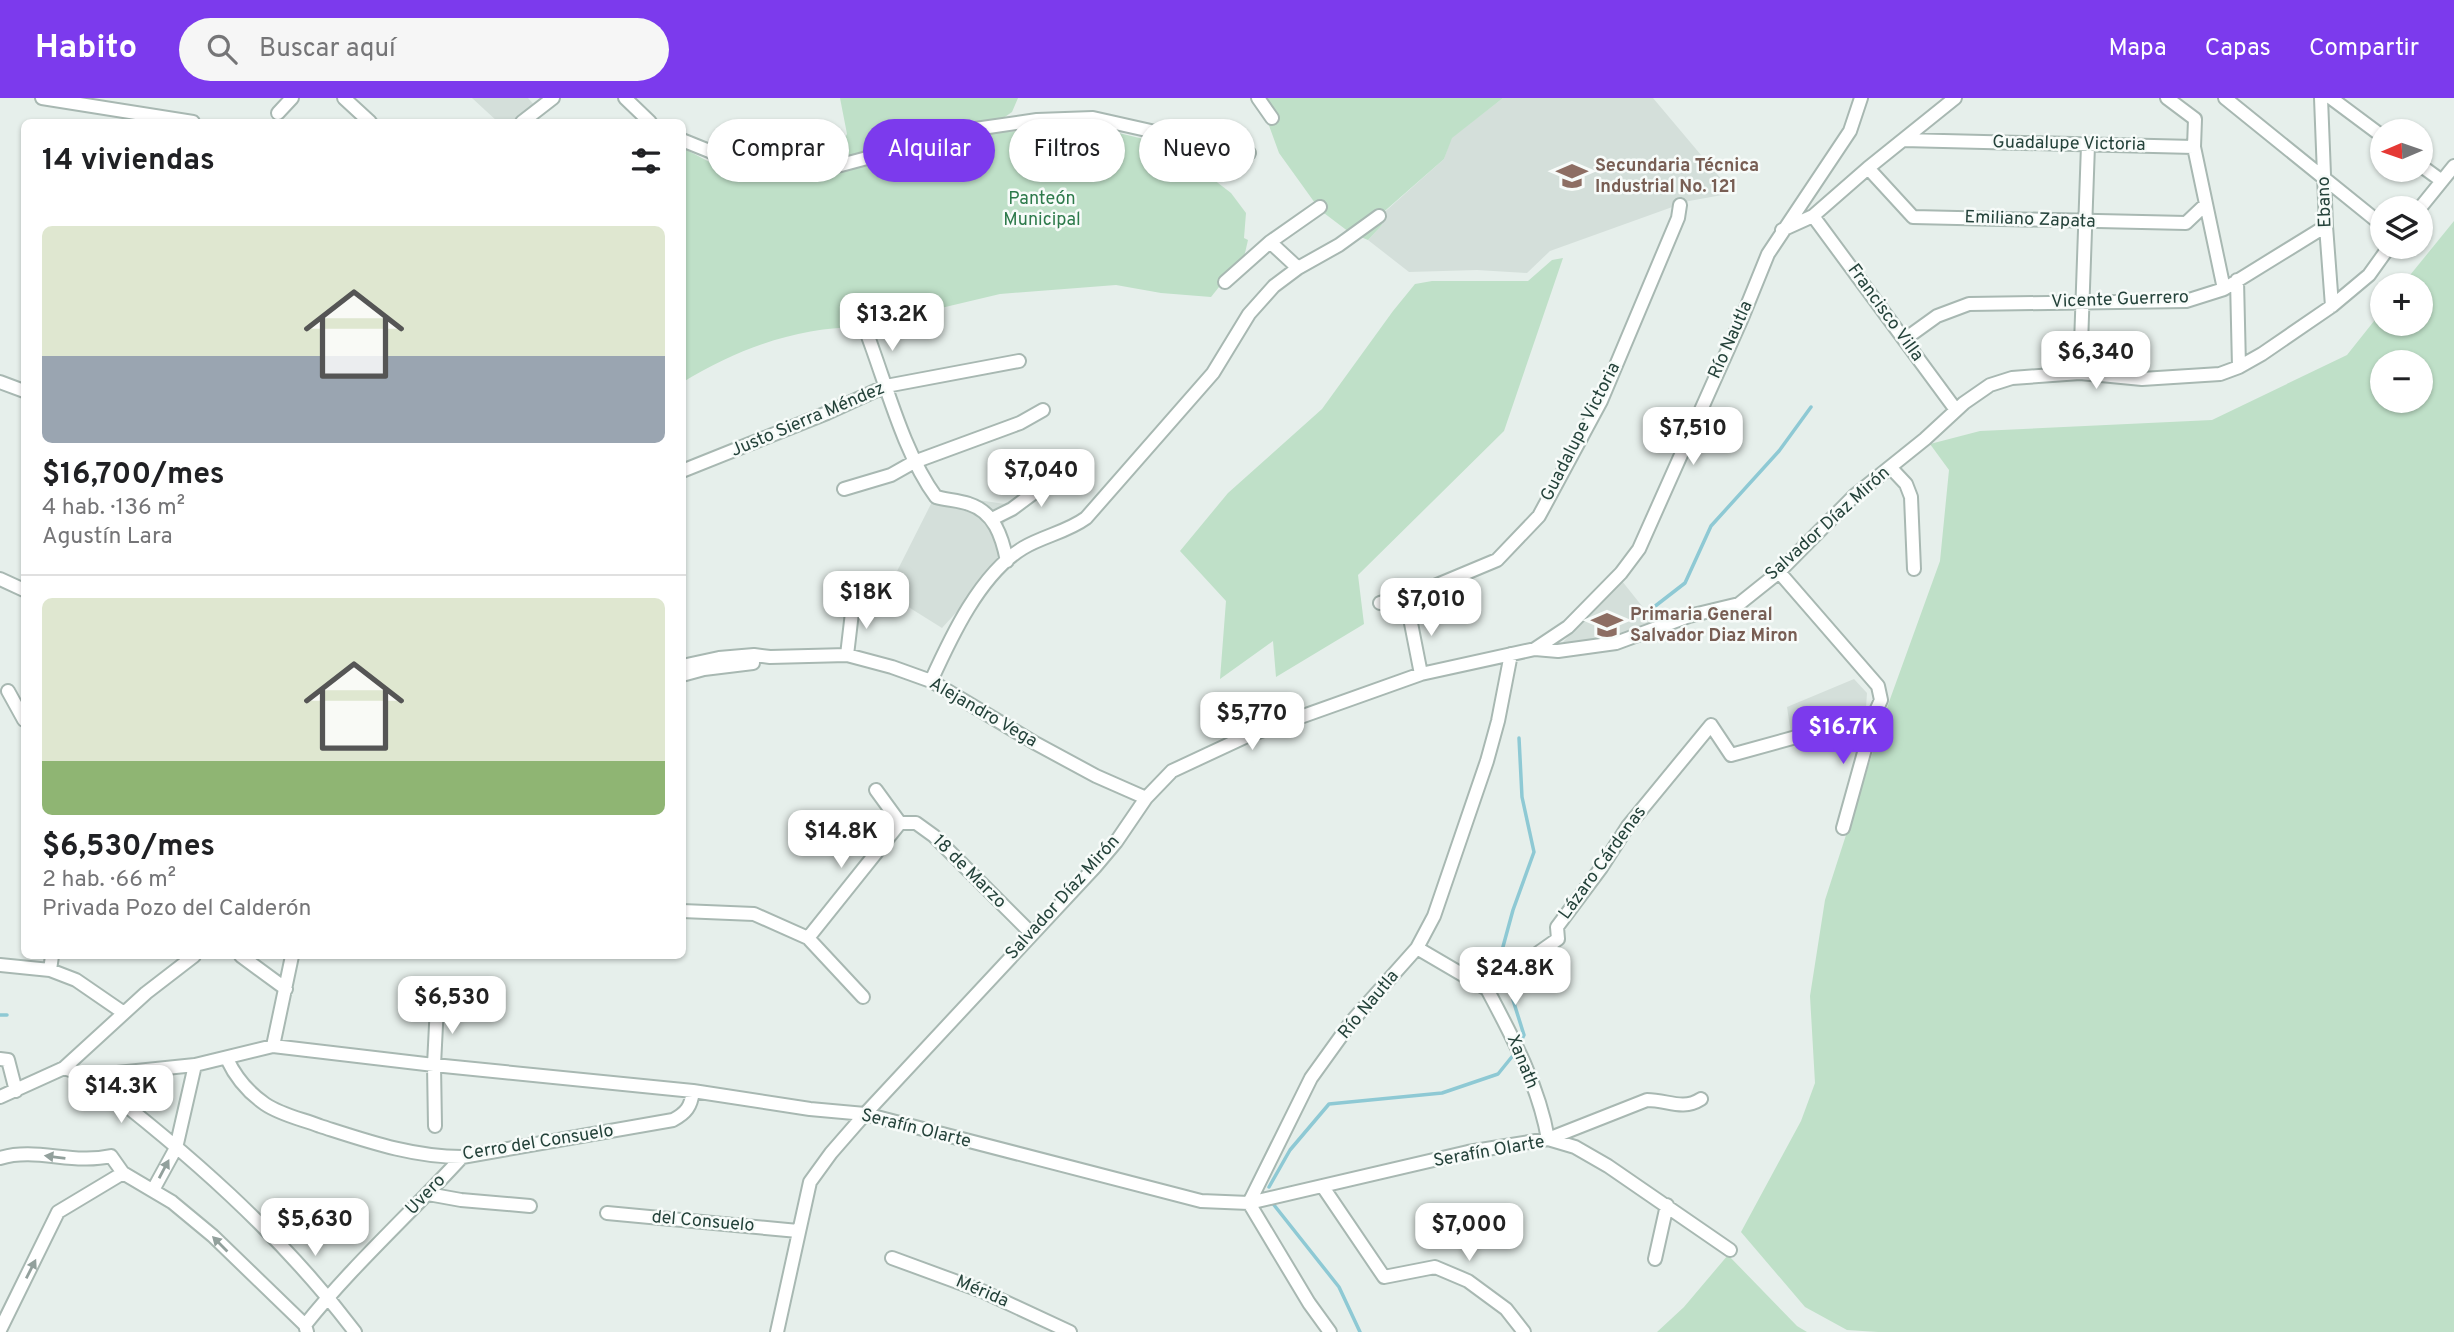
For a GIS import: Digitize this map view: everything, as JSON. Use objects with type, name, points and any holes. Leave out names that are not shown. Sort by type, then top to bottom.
[{"type":"street","points":[[42,98],[122,104],[181,119]]},
{"type":"street","points":[[278,113],[292,98]]},
{"type":"street","points":[[344,98],[367,119]]},
{"type":"street","points":[[526,119],[553,98]]},
{"type":"street","points":[[625,98],[647,119]]},
{"type":"street","points":[[1258,98],[1272,118]]},
{"type":"street","name":"Río Nautla","points":[[1535,649],[1568,627],[1621,573],[1639,549],[1768,254],[1850,131],[1861,98]]},
{"type":"street","points":[[1782,231],[1813,216],[1955,98]]},
{"type":"street","points":[[2167,98],[2195,119],[2194,148],[2224,289]]},
{"type":"street","points":[[2225,98],[2370,215]]},
{"type":"street","name":"Ebano","points":[[2321,98],[2332,306]]},
{"type":"street","points":[[2331,98],[2370,127]]},
{"type":"street","points":[[686,142],[734,161],[777,171],[841,165],[975,129],[1037,120],[1093,118],[1139,128]]},
{"type":"street","name":"Guadalupe Victoria","points":[[1903,140],[2194,148]]},
{"type":"street","points":[[2080,373],[2088,145]]},
{"type":"street","points":[[2430,196],[2454,166]]},
{"type":"street","name":"Emiliano Zapata","points":[[1868,168],[1913,217],[2186,223],[2206,204]]},
{"type":"street","points":[[2433,174],[2442,181]]},
{"type":"street","name":"Guadalupe Victoria","points":[[1412,599],[1418,593],[1497,560],[1539,516],[1601,401],[1678,218],[1680,205]]},
{"type":"street","points":[[1225,282],[1270,242],[1320,208]]},
{"type":"street","points":[[931,681],[959,622],[978,594],[1007,561],[1021,549],[1074,527],[1086,518],[1213,373],[1260,300],[1298,268],[1339,245],[1379,216]]},
{"type":"street","name":"Francisco Villa","points":[[1813,216],[1956,410]]},
{"type":"street","name":"Vicente Guerrero","points":[[1905,339],[1937,316],[1969,304],[2186,300],[2224,289],[2326,226]]},
{"type":"street","points":[[1270,242],[1298,268]]},
{"type":"street","name":"Salvador Díaz Mirón","points":[[778,1332],[810,1182],[865,1114],[1095,867],[1146,799],[1172,771],[1247,736],[1422,674],[1535,649],[1558,651],[1616,643],[1689,616],[1738,604],[1779,572],[1854,496],[1956,410],[1990,385],[2012,378],[2080,373],[2142,379],[2220,374],[2262,354],[2332,306],[2369,275],[2380,259]]},
{"type":"street","points":[[2237,280],[2239,367]]},
{"type":"street","points":[[866,331],[914,462],[936,497],[984,509],[1003,539],[1007,561]]},
{"type":"street","name":"Justo Sierra Méndez","points":[[686,469],[887,386],[1019,361]]},
{"type":"street","points":[[0,382],[21,390]]},
{"type":"street","points":[[844,489],[891,475],[914,462],[1020,423],[1043,411]]},
{"type":"street","points":[[992,519],[1012,509],[1070,466]]},
{"type":"street","points":[[1891,467],[1906,484],[1911,497],[1914,569]]},
{"type":"street","points":[[1779,572],[1878,686],[1881,700],[1843,828]]},
{"type":"street","points":[[0,579],[21,589]]},
{"type":"street","points":[[1380,603],[1403,596],[1412,599],[1408,608],[1422,674]]},
{"type":"street","points":[[847,655],[853,604]]},
{"type":"street","name":"Río Nautla","points":[[1249,1203],[1311,1078],[1352,1021],[1417,948],[1434,916],[1487,761],[1511,654]]},
{"type":"street","name":"Alejandro Vega","points":[[686,666],[754,655],[847,655],[931,681],[1059,757],[1146,799]]},
{"type":"street","name":"Alejandro Vega","points":[[686,673],[703,664]]},
{"type":"street","points":[[8,691],[21,715]]},
{"type":"street","name":"Lázaro Cárdenas","points":[[1487,989],[1558,939],[1557,927],[1628,826],[1711,725],[1731,755],[1875,713]]},
{"type":"street","points":[[808,938],[900,824],[876,790]]},
{"type":"street","name":"18 de Marzo","points":[[900,824],[916,822],[934,836],[1032,934]]},
{"type":"street","points":[[686,911],[754,914],[808,938],[863,997]]},
{"type":"street","points":[[1417,948],[1487,989]]},
{"type":"street","points":[[50,970],[52,959]]},
{"type":"street","points":[[0,1097],[65,1068],[124,1013],[190,959]]},
{"type":"street","points":[[245,959],[286,989]]},
{"type":"street","points":[[273,1046],[291,959]]},
{"type":"street","points":[[0,965],[50,970],[76,980],[124,1013]]},
{"type":"street","name":"Xanath","points":[[1487,989],[1521,1055],[1549,1139]]},
{"type":"street","points":[[435,1126],[434,1065],[438,1005]]},
{"type":"street","name":"Serafín Olarte","points":[[65,1068],[88,1076],[195,1065],[273,1046],[693,1091],[810,1109],[865,1114],[1201,1201],[1249,1203],[1468,1152],[1549,1139],[1575,1147],[1667,1205],[1730,1250]]},
{"type":"street","points":[[4,1059],[16,1091]]},
{"type":"street","name":"Cerro del Consuelo","points":[[227,1059],[249,1090],[265,1104],[282,1113],[404,1152],[435,1157],[462,1157],[673,1120],[685,1114],[692,1101],[693,1091]]},
{"type":"street","points":[[153,1190],[176,1148],[195,1065]]},
{"type":"street","points":[[88,1076],[246,1209],[327,1296],[355,1332]]},
{"type":"street","points":[[1549,1139],[1647,1100],[1691,1105],[1701,1099]]},
{"type":"street","points":[[0,1158],[16,1153],[80,1160],[111,1156],[123,1173],[172,1202],[213,1236],[306,1328]]},
{"type":"street","name":"Uvero","points":[[306,1328],[327,1296],[462,1157]]},
{"type":"street","points":[[0,1329],[58,1212],[123,1173]]},
{"type":"street","points":[[1323,1186],[1384,1278],[1436,1267],[1468,1281],[1506,1309],[1524,1332]]},
{"type":"street","points":[[428,1194],[461,1200],[530,1206]]},
{"type":"street","points":[[1249,1203],[1309,1303],[1330,1332]]},
{"type":"street","points":[[1655,1259],[1667,1205]]},
{"type":"street","name":"del Consuelo","points":[[607,1213],[799,1231]]},
{"type":"street","name":"Mérida","points":[[892,1258],[982,1291],[1070,1332]]},
{"type":"shaded area","points":[[472,98],[528,98],[536,107],[517,119],[495,119]]},
{"type":"shaded area","name":"Secundaria Técnica Industrial No. 121","points":[[1503,98],[1653,98],[1733,193],[1689,201],[1550,251],[1527,273],[1477,270],[1409,272],[1368,240],[1382,225],[1379,217],[1444,159],[1451,138]]},
{"type":"shaded area","points":[[936,494],[1012,505],[999,535],[1006,558],[942,628],[886,593]]},
{"type":"shaded area","points":[[1622,581],[1657,625],[1618,640],[1568,648],[1563,642]]},
{"type":"shaded area","points":[[1854,679],[1867,693],[1866,708],[1858,718],[1791,734],[1787,707]]},
{"type":"green space","points":[[840,98],[1018,98],[1012,112],[995,122],[995,119],[863,119],[863,154],[849,157],[849,119],[844,119]]},
{"type":"green space","points":[[1259,98],[1503,98],[1452,138],[1444,159],[1379,216],[1382,225],[1368,240],[1349,232],[1320,210],[1279,153]]},
{"type":"green space","name":"Panteón Municipal","points":[[1009,132],[1009,182],[1125,182],[1125,135],[1139,138],[1139,182],[1217,182],[1231,193],[1246,213],[1244,238],[1248,240],[1242,266],[1227,277],[1211,297],[1161,293],[1116,285],[1000,294],[861,327],[814,331],[768,342],[725,359],[686,380],[686,150],[707,161],[707,182],[849,182],[849,169],[863,166],[863,182],[995,182],[995,133]]},
{"type":"green space","points":[[2454,221],[2454,1332],[1847,1330],[1805,1307],[1741,1232],[1801,1121],[1815,1083],[1810,996],[1825,900],[1889,702],[1940,561],[1949,470],[1930,444],[1980,431],[2212,420],[2347,355],[2370,326],[2370,336],[2433,336],[2433,273],[2412,273],[2423,259],[2433,259],[2433,247]]},
{"type":"green space","points":[[1563,258],[1504,431],[1358,575],[1364,624],[1276,677],[1273,641],[1220,679],[1226,601],[1180,551],[1228,493],[1322,409],[1415,284],[1432,281],[1528,281],[1552,260]]},
{"type":"green space","points":[[1728,1255],[1797,1326],[1807,1332],[1657,1332],[1684,1307]]},
{"type":"waterway","points":[[1654,607],[1685,583],[1711,526],[1779,451],[1811,407]]},
{"type":"waterway","points":[[1498,965],[1513,910],[1534,852],[1522,797],[1519,738]]},
{"type":"waterway","points":[[1513,1000],[1524,1035],[1520,1043]]},
{"type":"waterway","points":[[0,1015],[7,1015]]},
{"type":"waterway","points":[[1269,1187],[1290,1150],[1329,1104],[1442,1093],[1498,1074],[1515,1053]]},
{"type":"waterway","points":[[1274,1205],[1339,1287],[1360,1332]]},
{"type":"place","name":"Secundaria Técnica Industrial No. 121","points":[[1572,176]]},
{"type":"place","name":"Primaria General Salvador Diaz Miron","points":[[1607,625]]}]
